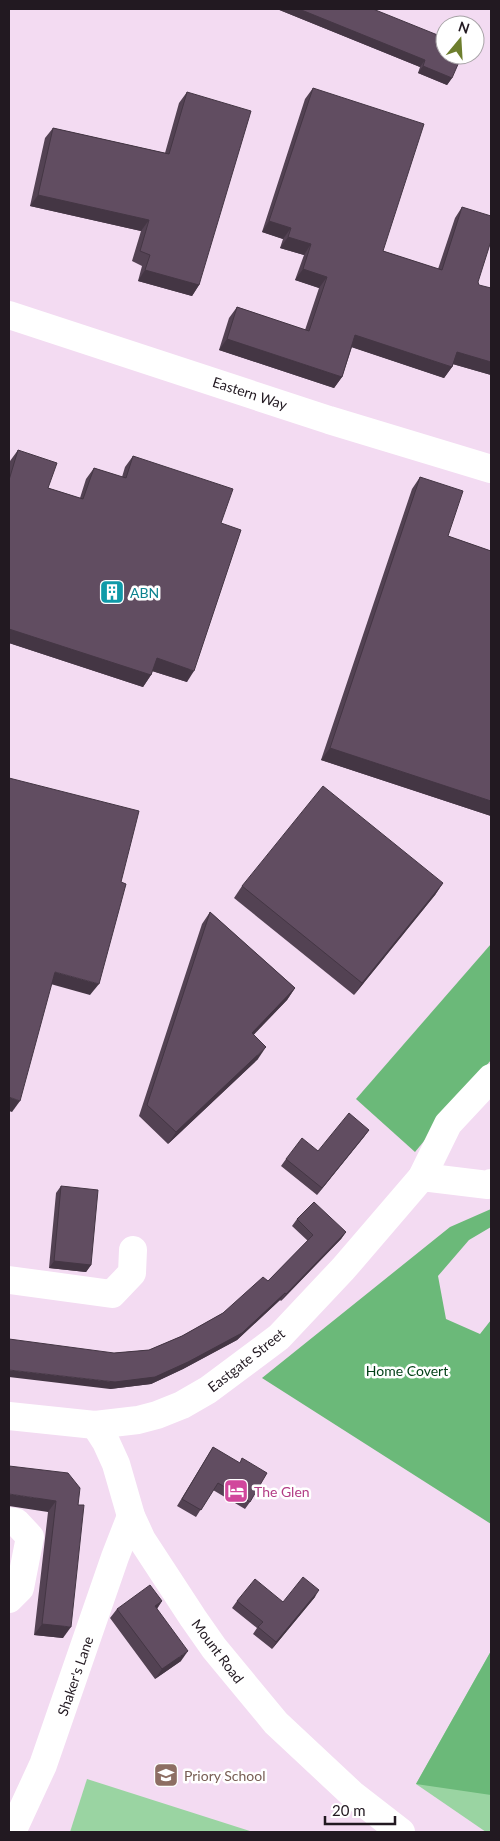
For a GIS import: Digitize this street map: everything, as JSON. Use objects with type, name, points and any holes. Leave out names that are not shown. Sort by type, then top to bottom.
[{"type":"street","name":"Eastern Way","points":[[9,315],[329,420],[491,469]]},
{"type":"street","name":"Eastgate Street","points":[[9,1416],[95,1425],[151,1417],[182,1405],[208,1390],[279,1337],[343,1269],[422,1177],[448,1124],[491,1078]]},
{"type":"street","points":[[422,1177],[488,1185],[491,1183]]},
{"type":"street","points":[[9,1280],[112,1294],[132,1273],[132,1250]]},
{"type":"street","name":"Mount Road","points":[[95,1425],[106,1442],[116,1464],[131,1516],[142,1540],[192,1618],[276,1723],[338,1781],[401,1832]]},
{"type":"street","name":"Shaker's Lane","points":[[12,1832],[43,1765],[131,1516]]},
{"type":"street","points":[[9,1521],[16,1522],[30,1538],[20,1588],[9,1599]]},
{"type":"green space","points":[[491,944],[491,1060],[415,1152],[356,1099]]},
{"type":"green space","name":"Home Covert","points":[[491,1209],[491,1227],[469,1240],[438,1276],[446,1319],[480,1334],[491,1320],[491,1524],[262,1378],[450,1227]]},
{"type":"green space","points":[[491,1651],[491,1832],[486,1832],[416,1784]]},
{"type":"green space","points":[[491,1651],[491,1795],[416,1784]]},
{"type":"green space","points":[[87,1779],[253,1832],[70,1832]]},
{"type":"building","points":[[299,9],[373,9],[435,34],[435,65],[458,65],[452,78],[423,66],[425,60]]},
{"type":"building","points":[[313,88],[424,124],[383,251],[442,270],[462,207],[491,216],[491,241],[478,282],[479,285],[491,288],[491,362],[457,352],[452,367],[355,335],[342,377],[227,339],[237,307],[309,331],[327,277],[303,269],[311,244],[288,237],[291,228],[269,221]]},
{"type":"building","points":[[187,92],[251,111],[199,285],[145,270],[150,255],[140,251],[149,220],[38,195],[53,128],[169,154]]},
{"type":"building","name":"ABN","points":[[18,450],[57,463],[48,488],[83,499],[94,468],[126,478],[133,456],[233,489],[221,523],[241,530],[194,671],[157,658],[151,675],[9,629],[9,480]]},
{"type":"building","points":[[420,477],[463,491],[448,536],[491,551],[491,801],[330,748]]},
{"type":"building","points":[[9,778],[139,811],[121,882],[126,884],[99,984],[55,972],[20,1101],[9,1097]]},
{"type":"building","points":[[323,786],[443,883],[362,983],[242,886]]},
{"type":"building","points":[[210,912],[295,988],[252,1033],[266,1047],[176,1132],[147,1105]]},
{"type":"building","points":[[349,1113],[369,1130],[322,1188],[286,1159],[302,1138],[318,1151]]},
{"type":"building","points":[[61,1186],[98,1190],[91,1265],[54,1261]]},
{"type":"building","points":[[314,1202],[346,1232],[286,1294],[242,1333],[188,1362],[155,1377],[115,1382],[9,1370],[9,1339],[114,1353],[149,1350],[182,1336],[223,1313],[263,1277],[268,1281],[313,1235],[297,1219]]},
{"type":"building","points":[[213,1447],[240,1463],[242,1458],[267,1473],[250,1502],[218,1483],[201,1510],[182,1499]]},
{"type":"building","points":[[9,1466],[68,1473],[80,1488],[78,1505],[84,1505],[71,1627],[42,1624],[56,1501],[9,1494]]},
{"type":"building","points":[[303,1577],[319,1590],[276,1642],[258,1627],[263,1622],[237,1601],[255,1579],[283,1602]]},
{"type":"building","points":[[150,1585],[162,1601],[155,1606],[188,1651],[162,1669],[117,1609]]},
{"type":"place","name":"ABN","points":[[112,592]]},
{"type":"place","name":"The Glen","points":[[236,1491]]},
{"type":"place","name":"Priory School","points":[[166,1775]]}]
